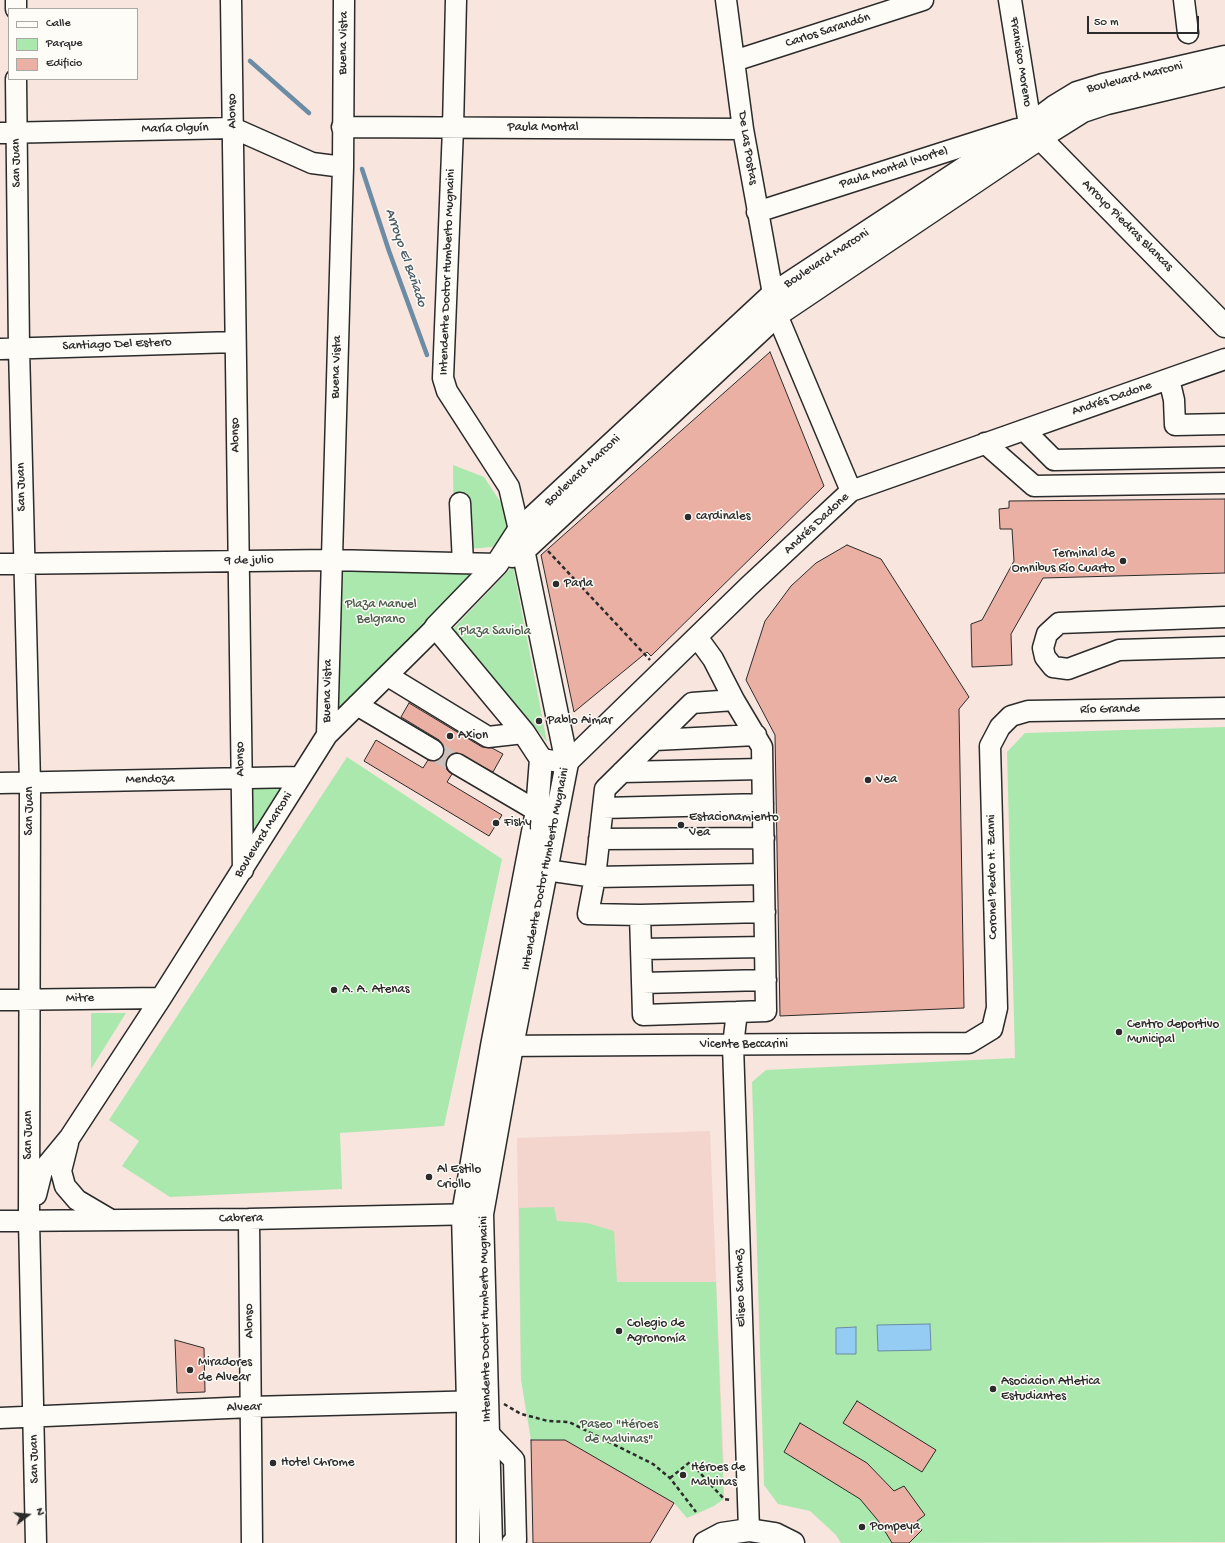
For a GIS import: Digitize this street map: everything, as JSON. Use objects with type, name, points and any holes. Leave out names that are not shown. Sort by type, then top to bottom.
[{"type":"main road","name":"Francisco Moreno","points":[[1010,0],[1035,131]]},
{"type":"main road","name":"Boulevard Marconi","points":[[1035,131],[1054,107],[1077,93],[1103,85],[1225,56]]},
{"type":"main road","name":"Boulevard Marconi","points":[[436,627],[497,564],[526,540],[775,305],[1035,131],[1083,111],[1107,103],[1225,76]]},
{"type":"main road","name":"Arroyo Piedras Blancas","points":[[1035,131],[1225,326]]},
{"type":"main road","name":"Intendente Doctor Humberto Mugnaini","points":[[502,1046],[546,870],[567,763],[526,540]]},
{"type":"main road","name":"Intendente Doctor Humberto Mugnaini","points":[[436,627],[524,733],[541,759],[537,811],[502,1046],[473,1214],[478,1401],[468,1543]]},
{"type":"main road","name":"Intendente Doctor Humberto Mugnaini","points":[[478,1401],[489,1434],[491,1543]]},
{"type":"main road","points":[[705,1543],[722,1534],[749,1530],[775,1534],[792,1543]]},
{"type":"street","name":"Alonso","points":[[231,0],[243,870]]},
{"type":"street","name":"Buena Vista","points":[[327,735],[343,167],[342,127],[344,0]]},
{"type":"street","name":"Intendente Doctor Humberto Mugnaini","points":[[456,0],[453,128],[443,378],[447,391],[509,487],[526,540]]},
{"type":"street","name":"De Las Postas","points":[[726,0],[743,129],[775,305],[851,491]]},
{"type":"street","name":"Carlos Sarandón","points":[[734,62],[923,0]]},
{"type":"street","points":[[1184,0],[1188,32]]},
{"type":"street","name":"San Juan","points":[[16,80],[8,133],[10,349],[23,564],[30,783],[29,1220],[36,1543]]},
{"type":"street","name":"Paula Montal","points":[[342,127],[743,129]]},
{"type":"street","name":"María Olguín","points":[[8,133],[233,128],[312,163],[343,167]]},
{"type":"street","name":"Paula Montal (Norte)","points":[[757,212],[1035,131]]},
{"type":"street","name":"Santiago Del Estero","points":[[10,349],[235,342]]},
{"type":"street","name":"Andrés Dadone","points":[[567,763],[750,586],[851,491],[1225,359]]},
{"type":"street","points":[[1169,379],[1174,400],[1175,425],[1225,424]]},
{"type":"street","points":[[1024,430],[1054,460],[1225,457]]},
{"type":"street","points":[[985,444],[1034,486],[1225,483]]},
{"type":"street","points":[[460,503],[463,563]]},
{"type":"street","name":"9 de julio","points":[[0,564],[331,560],[497,564]]},
{"type":"street","points":[[1225,617],[1059,624],[1047,634],[1043,648],[1045,657],[1053,667],[1068,669],[1119,650],[1225,647]]},
{"type":"street","name":"Boulevard Marconi","points":[[29,1220],[42,1171],[70,1137],[161,998],[327,735],[436,627]]},
{"type":"street","points":[[640,915],[643,1015],[766,1011],[762,747],[734,700],[713,659],[697,637]]},
{"type":"street","points":[[388,676],[488,737],[524,733]]},
{"type":"street","points":[[734,700],[692,703],[605,789],[595,877],[588,914],[640,915],[765,912]]},
{"type":"street","points":[[357,706],[433,750]]},
{"type":"street","name":"Río Grande","points":[[1000,727],[1011,716],[1028,711],[1225,708]]},
{"type":"street","name":"Coronel Pedro H. Zanni","points":[[992,1029],[997,1008],[990,746],[1000,727]]},
{"type":"street","points":[[655,740],[756,735]]},
{"type":"street","points":[[541,759],[567,763]]},
{"type":"street","points":[[457,764],[537,811]]},
{"type":"street","points":[[622,772],[762,769]]},
{"type":"street","name":"Mendoza","points":[[0,783],[299,778]]},
{"type":"street","points":[[603,808],[763,804]]},
{"type":"street","points":[[599,839],[764,838]]},
{"type":"street","points":[[546,870],[577,873],[595,877],[764,874]]},
{"type":"street","points":[[641,949],[765,946]]},
{"type":"street","points":[[642,983],[766,980]]},
{"type":"street","name":"Mitre","points":[[0,1000],[161,998]]},
{"type":"street","name":"Eliseo Sanchez","points":[[737,1012],[733,1046],[749,1530]]},
{"type":"street","name":"Vicente Beccarini","points":[[502,1046],[733,1046],[969,1043],[992,1029]]},
{"type":"street","name":"Boulevard Marconi","points":[[70,1137],[61,1171],[65,1186],[77,1200],[111,1220]]},
{"type":"street","name":"Cabrera","points":[[0,1221],[249,1219],[473,1214]]},
{"type":"street","name":"Alonso","points":[[249,1219],[252,1543]]},
{"type":"street","name":"Alvear","points":[[0,1418],[478,1401]]},
{"type":"street","points":[[489,1434],[514,1460],[516,1540],[512,1543]]},
{"type":"path","points":[[526,540],[577,584],[661,672]]},
{"type":"path","points":[[478,1401],[502,1402],[521,1414],[548,1421],[569,1422],[653,1464],[670,1478],[696,1512]]},
{"type":"path","points":[[670,1478],[690,1462],[724,1499]]},
{"type":"shaded area","name":"Colegio de Agronomía","points":[[710,1131],[724,1472],[521,1380],[517,1138]]},
{"type":"green space","points":[[453,465],[484,477],[519,530],[492,547],[454,550]]},
{"type":"green space","name":"Plaza Saviola","points":[[513,566],[547,742],[453,629]]},
{"type":"green space","name":"Plaza Manuel Belgrano","points":[[341,570],[482,570],[336,715]]},
{"type":"green space","name":"Asociacion Atletica Estudiantes","points":[[1225,727],[1225,1542],[841,1543],[836,1535],[810,1511],[778,1504],[764,1485],[752,1082],[766,1070],[1015,1058],[1007,752],[1025,733]]},
{"type":"green space","name":"A. A. Atenas","points":[[347,757],[502,859],[444,1126],[340,1133],[342,1189],[170,1197],[122,1166],[139,1141],[109,1120]]},
{"type":"green space","points":[[290,783],[246,854],[247,784]]},
{"type":"green space","points":[[91,1013],[126,1013],[91,1069]]},
{"type":"green space","name":"Paseo \"Héroes de Malvinas\"","points":[[554,1207],[557,1221],[587,1223],[614,1231],[617,1282],[716,1282],[724,1499],[714,1506],[687,1518],[674,1503],[565,1440],[531,1440],[521,1380],[519,1208]]},
{"type":"water","points":[[930,1324],[931,1350],[878,1351],[877,1325]]},
{"type":"water","points":[[856,1327],[856,1354],[836,1354],[836,1328]]},
{"type":"building","name":"cardinales","points":[[770,352],[824,486],[651,656],[647,652],[574,712],[541,555]]},
{"type":"building","points":[[1225,499],[1225,573],[1043,578],[1011,634],[1012,665],[972,667],[971,624],[982,620],[1014,561],[1012,529],[1000,529],[999,509],[1009,508],[1009,501]]},
{"type":"building","name":"Vea","points":[[847,545],[881,559],[969,697],[959,709],[964,1008],[780,1016],[775,735],[746,680],[765,621],[791,586],[816,563]]},
{"type":"building","points":[[409,703],[482,747],[492,748],[503,754],[493,772],[457,753],[451,754],[446,764],[447,770],[452,774],[447,782],[502,815],[489,836],[364,761],[376,740],[423,768],[428,760],[438,760],[443,756],[444,750],[439,740],[401,717]]},
{"type":"building","name":"Miradores de Alvear","points":[[175,1340],[204,1348],[205,1392],[177,1393]]},
{"type":"building","points":[[857,1401],[936,1450],[922,1472],[843,1423]]},
{"type":"building","points":[[800,1423],[867,1463],[894,1491],[904,1486],[925,1515],[917,1521],[922,1530],[909,1543],[892,1543],[880,1523],[860,1499],[784,1452]]},
{"type":"building","points":[[531,1440],[565,1440],[674,1503],[650,1543],[533,1543]]},
{"type":"waterway","name":"Arroyo El Bañado","points":[[250,61],[309,113]]},
{"type":"waterway","name":"Arroyo El Bañado","points":[[362,169],[389,251],[427,355]]},
{"type":"tunnel","points":[[433,750],[457,764]]},
{"type":"place","name":"cardinales","points":[[688,517]]},
{"type":"place","name":"Terminal de Omnibus Río Cuarto","points":[[1123,561]]},
{"type":"place","name":"Parla","points":[[556,584]]},
{"type":"place","name":"Pablo Aimar","points":[[539,721]]},
{"type":"place","name":"Axion","points":[[450,736]]},
{"type":"place","name":"Vea","points":[[868,780]]},
{"type":"place","name":"Fishy","points":[[496,823]]},
{"type":"place","name":"Estacionamiento Vea","points":[[681,825]]},
{"type":"place","name":"A. A. Atenas","points":[[334,990]]},
{"type":"place","name":"Centro deportivo Municipal","points":[[1119,1032]]},
{"type":"place","name":"Al Estilo Criollo","points":[[429,1177]]},
{"type":"place","name":"Colegio de Agronomía","points":[[619,1331]]},
{"type":"place","name":"Miradores de Alvear","points":[[190,1370]]},
{"type":"place","name":"Asociacion Atletica Estudiantes","points":[[993,1389]]},
{"type":"place","name":"Hotel Chrome","points":[[273,1463]]},
{"type":"place","name":"Héroes de Malvinas","points":[[683,1475]]},
{"type":"place","name":"Pompeya","points":[[862,1527]]}]
